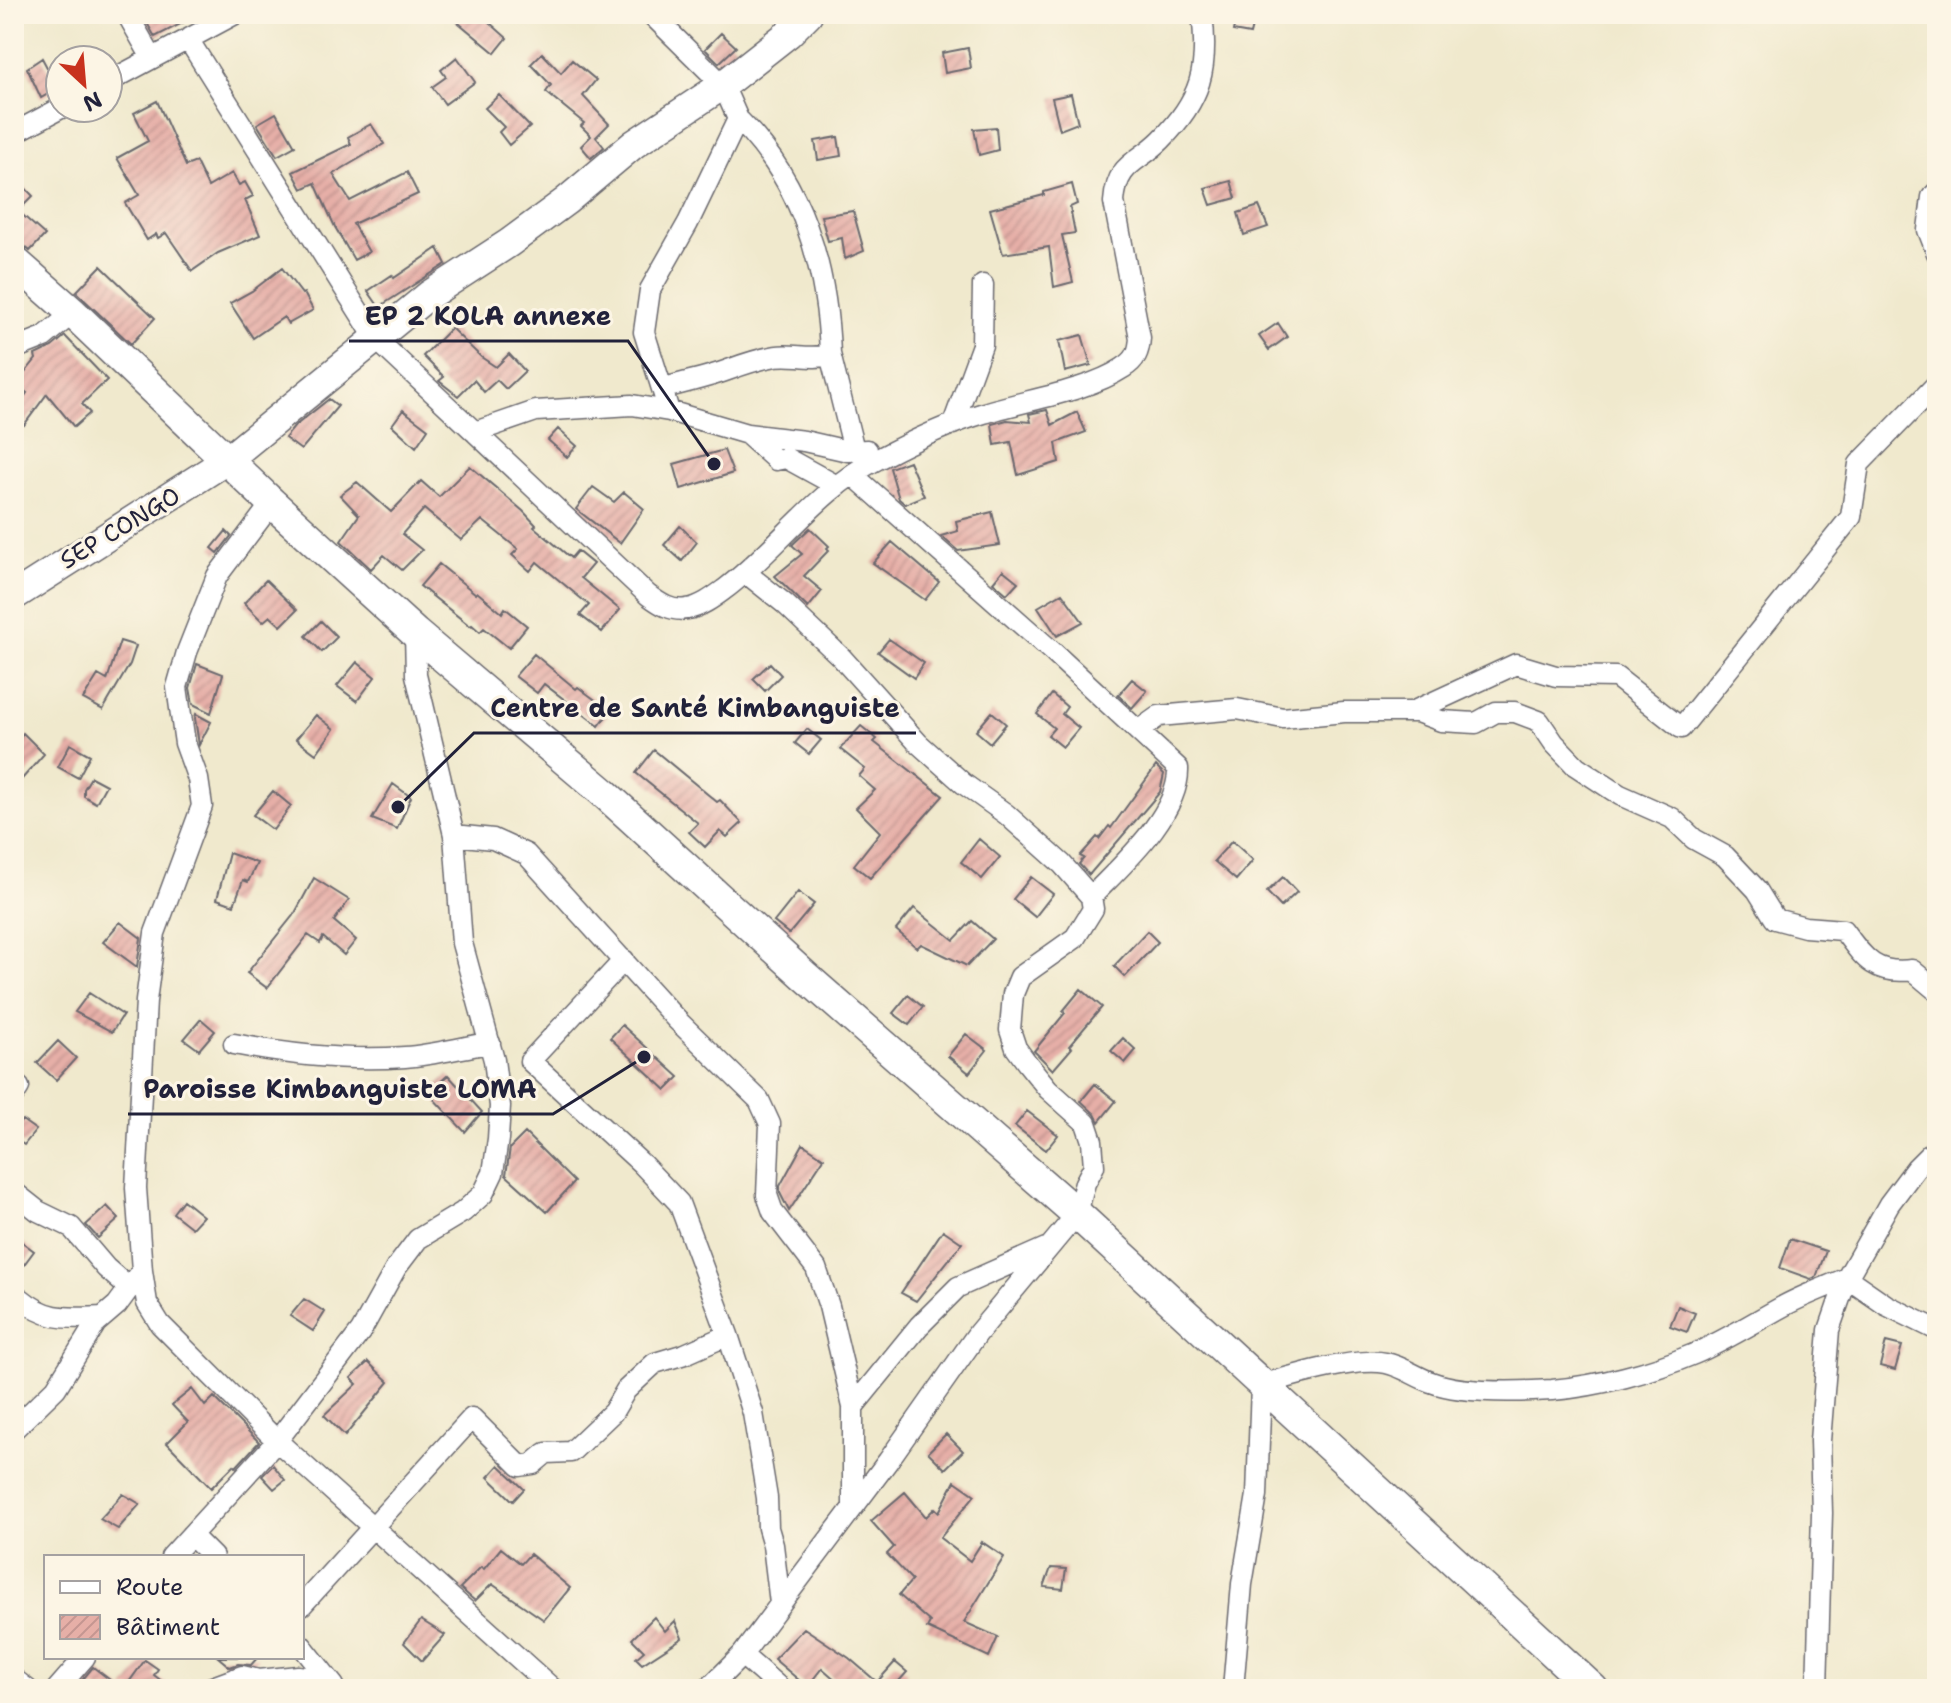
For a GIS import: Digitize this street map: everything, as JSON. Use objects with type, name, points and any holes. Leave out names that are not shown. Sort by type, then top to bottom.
[{"type":"main road","points":[[14,261],[415,633],[604,793],[805,976],[1077,1214],[1593,1689]]},
{"type":"street","points":[[127,14],[152,58]]},
{"type":"street","points":[[124,73],[235,14]]},
{"type":"street","points":[[651,14],[723,85],[738,119],[762,142],[791,187],[825,291],[830,354],[854,450]]},
{"type":"street","name":"SEP CONGO","points":[[14,596],[227,460],[429,295],[509,243],[566,201],[634,144],[723,85],[788,34],[808,14]]},
{"type":"street","points":[[188,39],[376,339],[662,605],[688,609],[702,604],[746,573],[845,480],[898,448],[953,424],[1100,380],[1124,368],[1139,352],[1140,338],[1114,202],[1117,180],[1128,166],[1161,140],[1197,93],[1204,73],[1202,14]]},
{"type":"street","points":[[14,133],[44,117]]},
{"type":"street","points":[[669,411],[644,332],[650,290],[688,223],[738,119]]},
{"type":"street","points":[[1937,192],[1932,197],[1928,230],[1937,253]]},
{"type":"street","points":[[953,424],[982,345],[983,285]]},
{"type":"street","points":[[14,349],[44,337],[73,313]]},
{"type":"street","points":[[662,389],[764,359],[797,354],[820,358],[830,354]]},
{"type":"street","points":[[1412,712],[1516,664],[1556,676],[1616,677],[1681,728],[1851,517],[1859,464],[1937,384]]},
{"type":"street","points":[[475,432],[536,411],[632,405],[669,411],[747,434],[854,450],[898,448]]},
{"type":"street","points":[[747,434],[776,460],[786,458],[845,480],[1178,768],[1179,782],[1146,838],[1091,897]]},
{"type":"street","points":[[272,503],[217,576],[187,652],[177,687],[185,743],[198,779],[202,806],[155,933],[146,1001],[136,1188],[147,1303],[153,1316],[277,1441],[553,1689]]},
{"type":"street","points":[[708,1689],[742,1655],[978,1333],[1077,1214],[1085,1183],[1094,1166],[1092,1141],[1086,1123],[1048,1089],[1016,1048],[1010,1030],[1013,994],[1020,977],[1075,938],[1093,909],[1091,897],[1062,864],[1006,814],[935,759],[841,657],[785,604],[746,573]]},
{"type":"street","points":[[173,1555],[277,1441],[361,1331],[396,1268],[418,1239],[463,1212],[483,1194],[493,1173],[500,1106],[494,1060],[462,943],[454,835],[416,675],[415,633]]},
{"type":"street","points":[[1138,731],[1159,716],[1237,709],[1283,718],[1344,712],[1412,712],[1441,721],[1476,723],[1496,712],[1515,712],[1539,721],[1576,766],[1620,795],[1672,818],[1694,839],[1725,856],[1757,890],[1775,919],[1805,927],[1843,930],[1868,962],[1894,973],[1912,970],[1937,991]]},
{"type":"street","points":[[454,835],[493,839],[526,854],[676,1019],[759,1100],[770,1124],[767,1195],[773,1212],[816,1268],[829,1306],[853,1407],[853,1507]]},
{"type":"street","points":[[624,960],[530,1061],[642,1164],[679,1203],[753,1413],[780,1603]]},
{"type":"street","points":[[234,1044],[278,1053],[347,1059],[407,1057],[490,1043]]},
{"type":"street","points":[[1817,1689],[1822,1513],[1820,1441],[1829,1330],[1847,1278],[1889,1204],[1916,1168],[1937,1147]]},
{"type":"street","points":[[14,1192],[38,1211],[71,1227],[106,1268],[130,1289]]},
{"type":"street","points":[[853,1407],[919,1326],[958,1287],[1050,1247]]},
{"type":"street","points":[[14,1429],[56,1388],[81,1344],[142,1271]]},
{"type":"street","points":[[1847,1278],[1886,1305],[1937,1330]]},
{"type":"street","points":[[1233,1689],[1242,1584],[1257,1495],[1261,1385],[1298,1374],[1371,1362],[1388,1363],[1433,1383],[1459,1388],[1552,1390],[1595,1383],[1693,1355],[1781,1307],[1847,1278]]},
{"type":"street","points":[[14,1299],[20,1298],[37,1312],[65,1318],[103,1317]]},
{"type":"street","points":[[304,1603],[472,1418],[520,1466],[533,1464],[546,1453],[571,1452],[613,1412],[626,1390],[655,1363],[728,1335]]},
{"type":"street","points":[[191,1535],[211,1555]]},
{"type":"street","points":[[304,1649],[333,1685]]},
{"type":"street","points":[[742,1655],[781,1689]]},
{"type":"street","points":[[57,1689],[83,1659]]},
{"type":"street","points":[[207,1689],[242,1676],[259,1680],[298,1676],[333,1685]]},
{"type":"street","points":[[14,1679],[27,1689]]},
{"type":"building","points":[[142,14],[200,14],[155,37]]},
{"type":"building","points":[[448,14],[480,14],[507,38],[495,53]]},
{"type":"building","points":[[1237,14],[1255,14],[1250,34],[1233,31]]},
{"type":"building","points":[[721,33],[736,47],[719,63],[705,49]]},
{"type":"building","points":[[968,48],[971,68],[945,73],[942,53]]},
{"type":"building","points":[[542,53],[561,73],[572,60],[596,80],[583,96],[609,124],[596,137],[604,147],[591,158],[581,146],[591,136],[581,126],[584,123],[546,92],[551,85],[531,64]]},
{"type":"building","points":[[457,57],[475,82],[445,104],[432,87],[446,77],[441,70]]},
{"type":"building","points":[[42,58],[44,62],[44,96],[41,98],[27,68]]},
{"type":"building","points":[[1071,94],[1078,123],[1060,130],[1052,98]]},
{"type":"building","points":[[499,95],[530,127],[509,145],[499,132],[504,127],[485,108]]},
{"type":"building","points":[[157,101],[186,166],[196,162],[208,187],[232,173],[239,185],[245,182],[253,196],[245,200],[260,235],[218,253],[192,271],[166,233],[158,238],[156,234],[147,240],[125,203],[139,195],[117,158],[148,141],[134,113]]},
{"type":"building","points":[[276,113],[295,146],[277,156],[257,124]]},
{"type":"building","points":[[371,124],[384,144],[333,174],[350,201],[407,172],[418,194],[353,224],[369,252],[354,260],[315,183],[302,189],[293,172],[351,144],[348,137]]},
{"type":"building","points":[[996,127],[998,150],[979,155],[974,129]]},
{"type":"building","points":[[838,137],[841,156],[818,160],[815,141]]},
{"type":"building","points":[[14,176],[33,196],[18,211],[45,235],[30,251],[14,237]]},
{"type":"building","points":[[1231,181],[1236,198],[1211,205],[1205,188]]},
{"type":"building","points":[[1072,184],[1077,204],[1070,207],[1075,233],[1062,235],[1073,282],[1054,287],[1049,247],[1003,254],[990,209]]},
{"type":"building","points":[[1259,206],[1268,227],[1244,235],[1238,213]]},
{"type":"building","points":[[853,211],[864,251],[845,259],[842,238],[828,241],[821,216]]},
{"type":"building","points":[[438,248],[446,264],[379,307],[368,291],[392,275],[394,278]]},
{"type":"building","points":[[101,266],[155,318],[131,344],[76,292]]},
{"type":"building","points":[[282,268],[304,293],[313,310],[288,324],[284,317],[253,338],[230,303]]},
{"type":"building","points":[[1278,323],[1287,337],[1269,350],[1259,336]]},
{"type":"building","points":[[451,328],[496,367],[509,354],[525,371],[506,389],[497,380],[484,392],[474,380],[458,396],[439,381],[444,377],[423,356]]},
{"type":"building","points":[[1082,335],[1091,365],[1065,372],[1059,341]]},
{"type":"building","points":[[65,336],[107,380],[82,404],[90,413],[74,427],[47,394],[24,425],[14,418],[14,411],[27,393],[16,384],[36,359],[35,355]]},
{"type":"building","points":[[329,399],[338,406],[301,450],[285,438],[295,426]]},
{"type":"building","points":[[403,410],[428,429],[416,447],[392,425]]},
{"type":"building","points":[[1047,410],[1052,425],[1077,412],[1086,432],[1056,443],[1059,462],[1018,475],[1011,442],[995,445],[992,424],[1007,420],[1031,422],[1029,414]]},
{"type":"building","points":[[558,429],[577,446],[567,457],[548,440]]},
{"type":"building","points":[[724,450],[733,473],[681,489],[674,464]]},
{"type":"building","points":[[909,461],[924,496],[905,504],[899,499],[890,468]]},
{"type":"building","points":[[470,466],[523,511],[536,525],[534,527],[571,558],[577,551],[593,564],[581,578],[620,610],[602,632],[580,615],[589,605],[537,562],[530,571],[512,555],[518,549],[482,520],[461,540],[424,509],[402,534],[422,550],[402,570],[384,555],[371,569],[341,541],[359,515],[340,495],[357,482],[391,512],[421,481],[439,497]]},
{"type":"building","points":[[593,487],[614,502],[624,492],[644,509],[620,543],[576,509]]},
{"type":"building","points":[[992,512],[1000,545],[958,551],[941,536],[958,531],[956,521]]},
{"type":"building","points":[[680,526],[697,542],[682,561],[664,545]]},
{"type":"building","points":[[810,528],[829,546],[829,550],[804,576],[822,591],[808,608],[775,576],[802,554],[792,545]]},
{"type":"building","points":[[226,531],[231,536],[218,553],[212,548]]},
{"type":"building","points":[[892,542],[939,582],[925,600],[873,563]]},
{"type":"building","points":[[439,564],[502,613],[505,608],[527,626],[509,648],[484,628],[480,632],[470,626],[420,586]]},
{"type":"building","points":[[1003,570],[1018,582],[1007,594],[993,582]]},
{"type":"building","points":[[266,580],[297,610],[281,626],[270,616],[263,622],[244,603]]},
{"type":"building","points":[[1062,593],[1083,622],[1057,636],[1038,607]]},
{"type":"building","points":[[321,621],[337,637],[322,652],[306,636]]},
{"type":"building","points":[[889,639],[924,663],[914,678],[878,652]]},
{"type":"building","points":[[120,641],[136,646],[130,664],[103,710],[83,699],[98,675],[107,680]]},
{"type":"building","points":[[534,654],[576,689],[578,687],[610,711],[599,726],[544,684],[537,693],[515,676]]},
{"type":"building","points":[[357,662],[375,677],[357,701],[337,686]]},
{"type":"building","points":[[770,663],[781,675],[765,691],[753,679]]},
{"type":"building","points":[[197,664],[223,674],[211,713],[193,704],[190,688]]},
{"type":"building","points":[[1132,679],[1147,691],[1132,708],[1118,695]]},
{"type":"building","points":[[1052,694],[1067,707],[1062,714],[1079,728],[1063,747],[1048,735],[1054,728],[1037,714]]},
{"type":"building","points":[[992,712],[1006,724],[990,743],[976,731]]},
{"type":"building","points":[[196,714],[211,722],[199,745],[195,718]]},
{"type":"building","points":[[316,715],[334,729],[316,754],[296,739]]},
{"type":"building","points":[[861,726],[877,739],[874,742],[943,796],[870,878],[854,865],[880,832],[856,808],[875,790],[859,776],[865,769],[840,749]]},
{"type":"building","points":[[807,729],[821,740],[809,754],[795,743]]},
{"type":"building","points":[[23,733],[44,754],[14,788],[14,744]]},
{"type":"building","points":[[70,744],[90,755],[78,778],[58,767]]},
{"type":"building","points":[[654,750],[717,802],[720,800],[742,823],[727,837],[720,831],[705,847],[689,832],[698,823],[636,773]]},
{"type":"building","points":[[1156,766],[1164,774],[1160,792],[1089,875],[1079,864],[1084,858],[1080,856],[1109,826],[1111,828]]},
{"type":"building","points":[[91,777],[106,785],[96,803],[84,796],[84,789]]},
{"type":"building","points":[[393,784],[411,797],[397,829],[372,819]]},
{"type":"building","points":[[273,791],[291,806],[273,830],[253,815]]},
{"type":"building","points":[[979,839],[1000,857],[982,879],[961,862]]},
{"type":"building","points":[[1232,841],[1253,860],[1236,880],[1214,861]]},
{"type":"building","points":[[229,853],[257,863],[248,882],[243,880],[234,905],[217,899]]},
{"type":"building","points":[[1031,877],[1053,894],[1035,917],[1013,899]]},
{"type":"building","points":[[1283,877],[1297,892],[1281,907],[1267,892]]},
{"type":"building","points":[[314,878],[349,900],[334,921],[356,940],[344,955],[323,937],[320,943],[308,935],[267,988],[247,973],[295,913]]},
{"type":"building","points":[[798,892],[814,904],[789,934],[774,922]]},
{"type":"building","points":[[914,908],[954,940],[972,921],[993,939],[967,966],[921,944],[917,948],[896,930]]},
{"type":"building","points":[[120,922],[141,938],[137,967],[103,942]]},
{"type":"building","points":[[1147,931],[1158,942],[1125,977],[1114,966]]},
{"type":"building","points":[[1081,989],[1102,1007],[1053,1070],[1034,1051]]},
{"type":"building","points":[[89,993],[123,1015],[112,1032],[75,1012]]},
{"type":"building","points":[[908,995],[923,1007],[909,1025],[893,1013]]},
{"type":"building","points":[[201,1019],[215,1031],[199,1050],[184,1039]]},
{"type":"building","points":[[622,1025],[679,1077],[666,1090],[610,1038]]},
{"type":"building","points":[[966,1034],[987,1050],[969,1073],[948,1056]]},
{"type":"building","points":[[1123,1038],[1136,1050],[1125,1063],[1111,1051]]},
{"type":"building","points":[[58,1041],[76,1058],[56,1080],[37,1063]]},
{"type":"building","points":[[448,1075],[482,1112],[465,1132],[428,1093]]},
{"type":"building","points":[[1095,1084],[1116,1101],[1099,1122],[1081,1101]]},
{"type":"building","points":[[1027,1111],[1058,1135],[1046,1150],[1015,1126]]},
{"type":"building","points":[[22,1120],[36,1130],[24,1145],[14,1138],[14,1131]]},
{"type":"building","points":[[525,1133],[574,1182],[547,1212],[506,1175],[510,1148]]},
{"type":"building","points":[[803,1144],[824,1158],[789,1211],[780,1186]]},
{"type":"building","points":[[183,1200],[203,1216],[192,1228],[173,1213]]},
{"type":"building","points":[[107,1206],[119,1219],[98,1238],[86,1225]]},
{"type":"building","points":[[943,1230],[962,1243],[916,1301],[901,1293]]},
{"type":"building","points":[[14,1236],[34,1251],[14,1278]]},
{"type":"building","points":[[1790,1239],[1826,1251],[1816,1277],[1811,1279],[1780,1268]]},
{"type":"building","points":[[304,1299],[325,1312],[313,1331],[290,1316]]},
{"type":"building","points":[[1678,1306],[1695,1313],[1687,1332],[1670,1326]]},
{"type":"building","points":[[1886,1342],[1902,1346],[1895,1370],[1880,1366]]},
{"type":"building","points":[[368,1362],[389,1382],[345,1436],[324,1415],[357,1384],[351,1378]]},
{"type":"building","points":[[192,1389],[205,1406],[214,1397],[259,1442],[211,1488],[167,1443],[188,1422],[172,1405]]},
{"type":"building","points":[[946,1434],[963,1451],[945,1469],[928,1452]]},
{"type":"building","points":[[273,1465],[285,1480],[274,1489],[262,1476]]},
{"type":"building","points":[[499,1465],[524,1489],[513,1501],[488,1477]]},
{"type":"building","points":[[955,1481],[975,1495],[940,1538],[970,1561],[982,1542],[1004,1557],[964,1622],[998,1637],[989,1657],[927,1628],[930,1622],[899,1595],[912,1580],[887,1554],[894,1547],[871,1521],[905,1492],[926,1517],[935,1508],[939,1512]]},
{"type":"building","points":[[123,1494],[140,1504],[118,1529],[100,1519]]},
{"type":"building","points":[[501,1548],[521,1564],[530,1554],[570,1588],[544,1620],[492,1584],[475,1601],[460,1588],[481,1567],[484,1569]]},
{"type":"building","points":[[1051,1568],[1066,1569],[1063,1589],[1044,1587]]},
{"type":"building","points":[[654,1617],[665,1631],[675,1621],[682,1638],[642,1664],[636,1658],[644,1651],[632,1639]]},
{"type":"building","points":[[421,1620],[445,1635],[422,1661],[404,1643]]},
{"type":"building","points":[[804,1628],[849,1658],[877,1682],[895,1662],[907,1672],[892,1689],[846,1689],[822,1668],[807,1687],[774,1659]]},
{"type":"building","points":[[220,1659],[256,1659],[251,1665],[230,1667]]},
{"type":"building","points":[[145,1660],[158,1669],[154,1675],[172,1689],[124,1689]]},
{"type":"building","points":[[93,1667],[122,1689],[86,1689],[79,1684]]},
{"type":"place","name":"EP 2 KOLA annexe","points":[[714,464]]},
{"type":"place","name":"Centre de Santé Kimbanguiste","points":[[398,807]]},
{"type":"place","name":"Paroisse Kimbanguiste LOMA","points":[[644,1057]]}]
